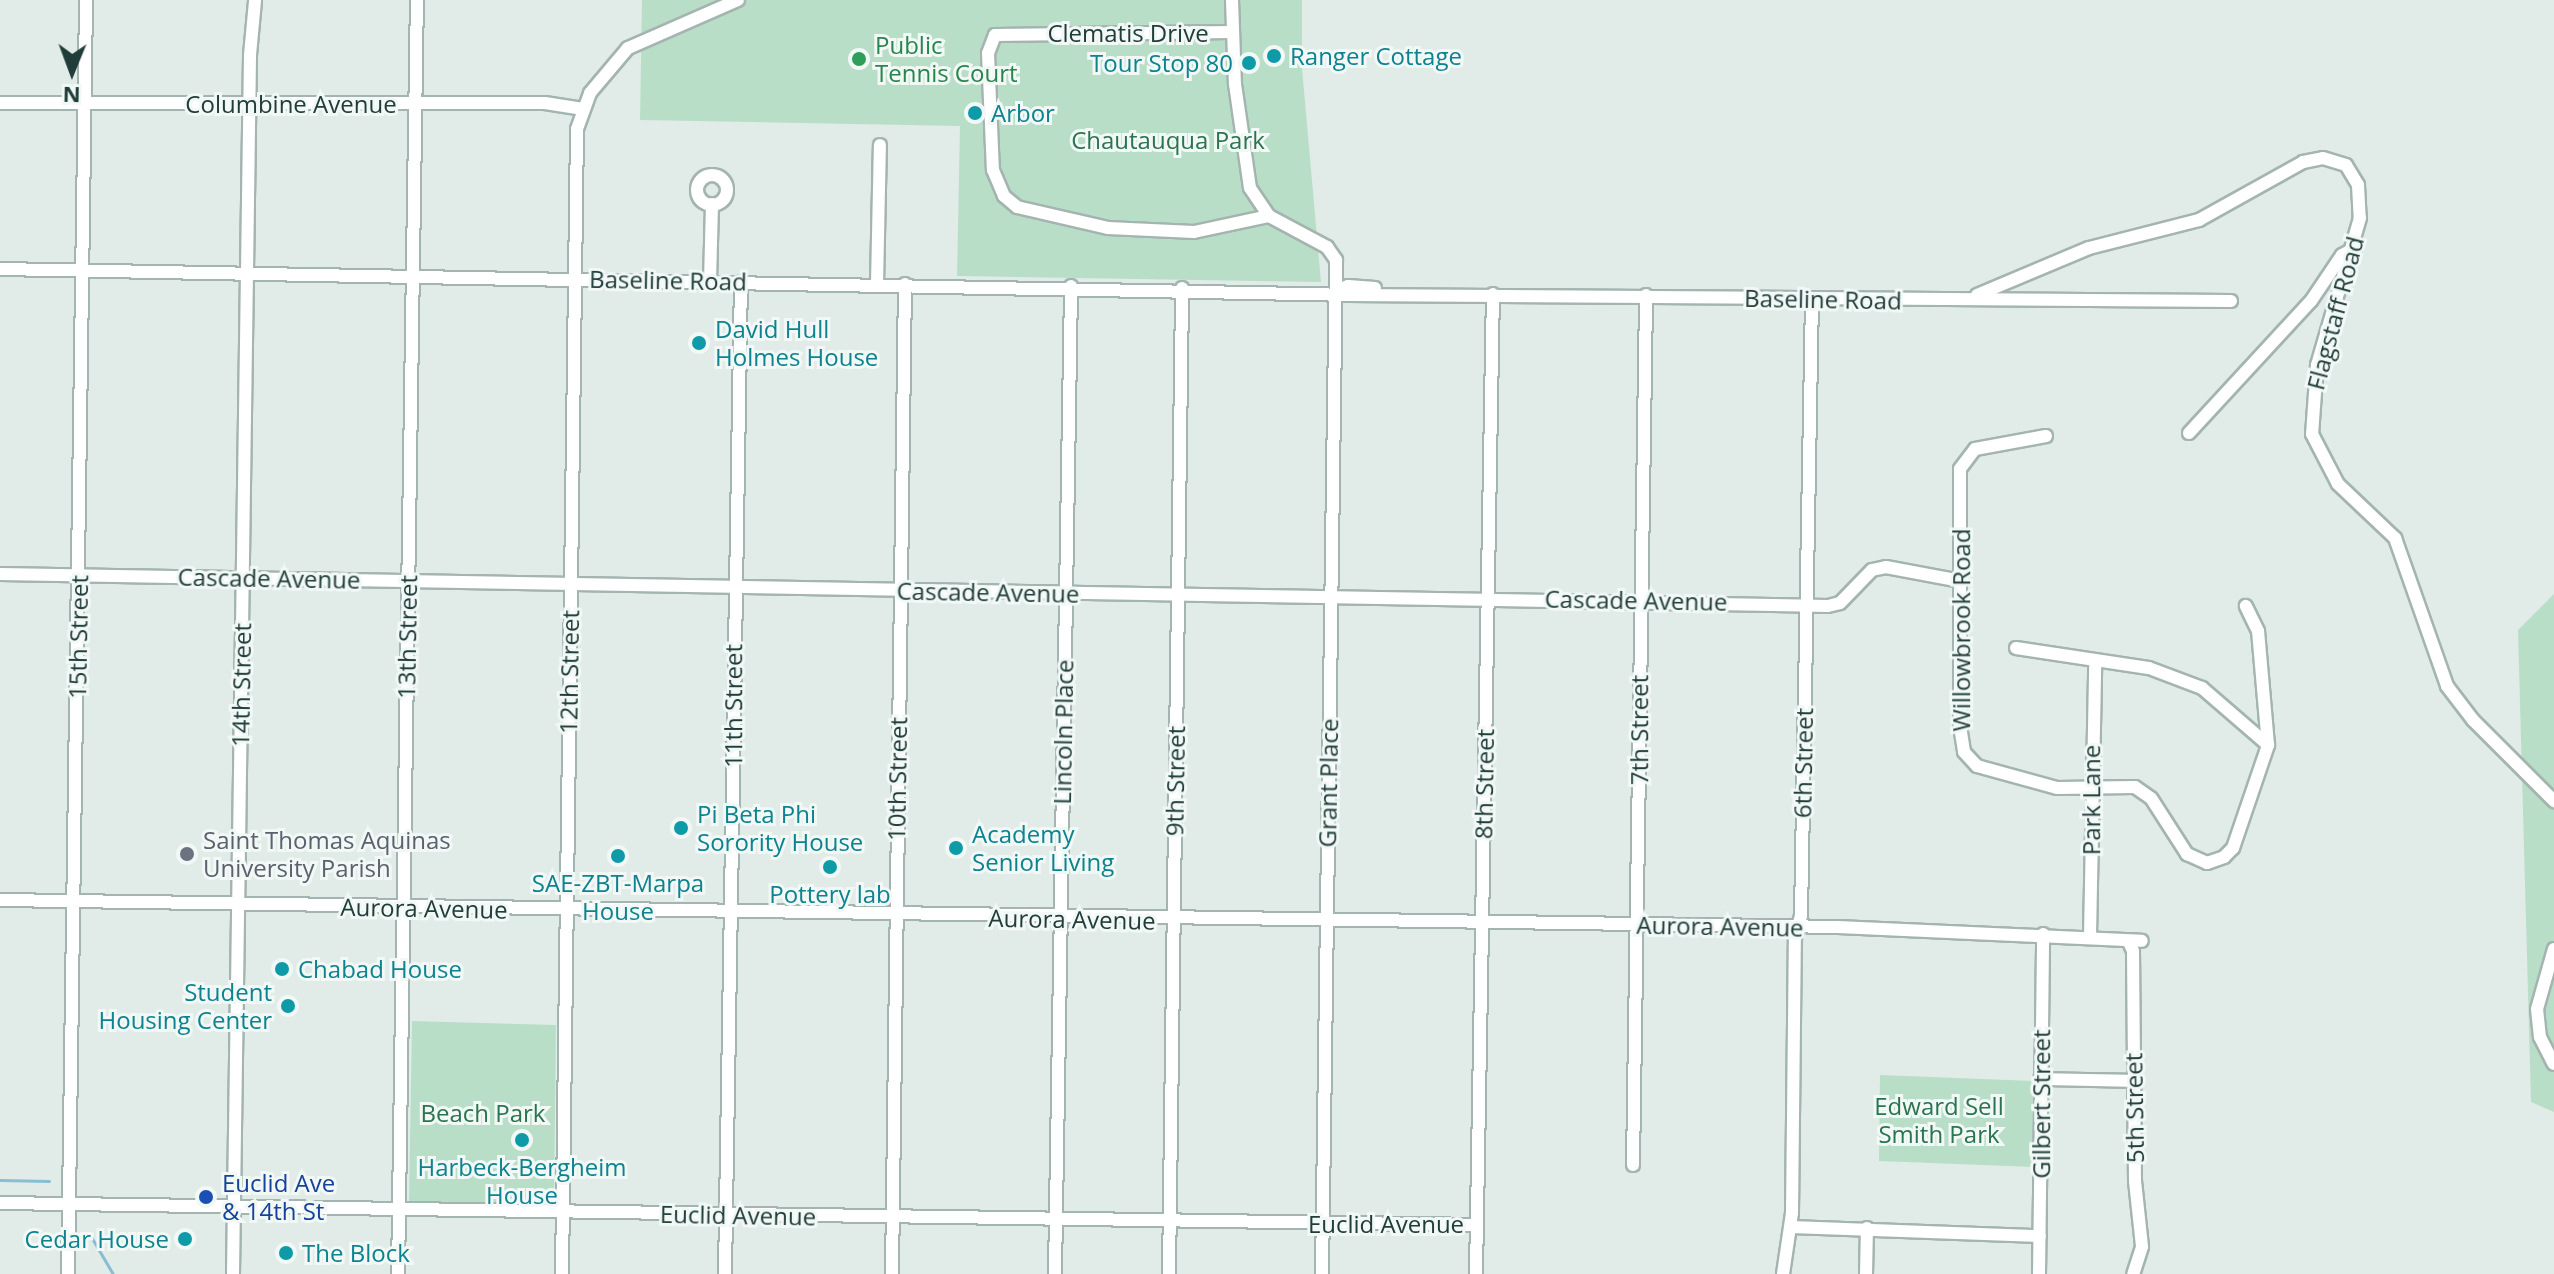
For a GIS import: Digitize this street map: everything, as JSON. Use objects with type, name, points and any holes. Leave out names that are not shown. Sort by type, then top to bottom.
[{"type":"street","name":"15th Street","points":[[68,1274],[86,0]]},
{"type":"street","name":"13th Street","points":[[398,1274],[417,0]]},
{"type":"street","name":"12th Street","points":[[562,1274],[576,278],[575,151],[582,109],[602,75],[641,40],[738,0]]},
{"type":"street","points":[[1232,0],[1243,167],[1257,204],[1269,216]]},
{"type":"street","name":"14th Street","points":[[233,1274],[236,904],[250,106],[255,1]]},
{"type":"street","name":"Clematis Drive","points":[[1232,32],[1003,33],[992,38],[988,53],[993,170],[1001,191],[1017,207],[1066,221],[1156,233],[1228,229],[1269,216]]},
{"type":"street","name":"Columbine Avenue","points":[[0,103],[250,106],[545,103],[582,109]]},
{"type":"street","points":[[877,284],[880,145]]},
{"type":"street","name":"Flagstaff Road","points":[[1959,300],[1996,290],[2089,248],[2199,220],[2272,177],[2323,158],[2346,165],[2358,185],[2355,248],[2315,375],[2311,420],[2318,452],[2338,484],[2395,538],[2447,686],[2473,720],[2554,801]]},
{"type":"street","points":[[710,281],[712,204]]},
{"type":"street","name":"Grant Place","points":[[1269,216],[1331,250],[1336,291],[1322,1274]]},
{"type":"street","points":[[2189,433],[2311,301],[2342,255],[2355,248]]},
{"type":"street","name":"Baseline Road","points":[[0,269],[1336,291],[1355,286],[1415,293],[1812,299],[2231,301]]},
{"type":"street","name":"11th Street","points":[[725,1274],[741,282]]},
{"type":"street","name":"10th Street","points":[[892,1274],[898,591],[905,284]]},
{"type":"street","name":"Lincoln Place","points":[[1055,1274],[1071,286]]},
{"type":"street","name":"9th Street","points":[[1169,1274],[1182,288]]},
{"type":"street","name":"8th Street","points":[[1476,1274],[1493,294]]},
{"type":"street","name":"7th Street","points":[[1633,1165],[1646,295]]},
{"type":"street","name":"6th Street","points":[[1783,1274],[1791,1227],[1812,299]]},
{"type":"street","name":"Willowbrook Road","points":[[2046,436],[1975,449],[1962,461],[1960,726],[1964,752],[1986,770],[2057,788],[2123,786],[2144,792],[2187,854],[2198,862],[2216,862],[2233,848],[2268,745]]},
{"type":"street","name":"Cascade Avenue","points":[[0,574],[1805,605],[1840,603],[1872,570],[1886,567],[1961,581]]},
{"type":"street","points":[[2246,606],[2258,631],[2268,745]]},
{"type":"street","points":[[2016,648],[2095,664],[2149,668],[2202,688],[2268,745]]},
{"type":"street","name":"Park Lane","points":[[2090,936],[2095,664]]},
{"type":"street","name":"Aurora Avenue","points":[[0,900],[1174,921],[1798,928],[2043,934],[2136,942]]},
{"type":"street","name":"Gilbert Street","points":[[2039,1274],[2043,934]]},
{"type":"street","name":"5th Street","points":[[2133,1274],[2142,1247],[2134,1081],[2136,942]]},
{"type":"street","points":[[2554,949],[2537,1009],[2540,1037],[2554,1064]]},
{"type":"street","points":[[2040,1079],[2134,1081]]},
{"type":"street","name":"Euclid Avenue","points":[[0,1203],[562,1214],[1477,1225]]},
{"type":"street","points":[[1791,1227],[2040,1236]]},
{"type":"street","points":[[1866,1274],[1867,1228]]},
{"type":"green space","name":"Chautauqua Park","points":[[642,0],[1302,0],[1302,68],[1321,282],[957,276],[960,126],[640,120]]},
{"type":"green space","points":[[2554,594],[2554,1112],[2531,1102],[2518,630]]},
{"type":"green space","name":"Beach Park","points":[[412,1021],[556,1025],[554,1205],[409,1202]]},
{"type":"green space","name":"Edward Sell Smith Park","points":[[1880,1075],[2035,1081],[2035,1167],[1879,1161]]},
{"type":"waterway","points":[[0,1180],[49,1181]]},
{"type":"waterway","points":[[90,1235],[113,1274]]},
{"type":"place","name":"Ranger Cottage","points":[[1274,56]]},
{"type":"place","name":"Public Tennis Court","points":[[859,59]]},
{"type":"place","name":"Tour Stop 80","points":[[1249,63]]},
{"type":"place","name":"Arbor","points":[[975,113]]},
{"type":"place","name":"David Hull Holmes House","points":[[699,343]]},
{"type":"place","name":"Pi Beta Phi Sorority House","points":[[681,828]]},
{"type":"place","name":"Academy Senior Living","points":[[956,848]]},
{"type":"place","name":"Saint Thomas Aquinas University Parish","points":[[187,854]]},
{"type":"place","name":"SAE-ZBT-Marpa House","points":[[618,856]]},
{"type":"place","name":"Pottery lab","points":[[830,867]]},
{"type":"place","name":"Chabad House","points":[[282,969]]},
{"type":"place","name":"Student Housing Center","points":[[288,1006]]},
{"type":"place","name":"Harbeck-Bergheim House","points":[[522,1140]]},
{"type":"place","name":"Euclid Ave & 14th St","points":[[206,1197]]},
{"type":"place","name":"Cedar House","points":[[185,1239]]},
{"type":"place","name":"The Block","points":[[286,1253]]}]
